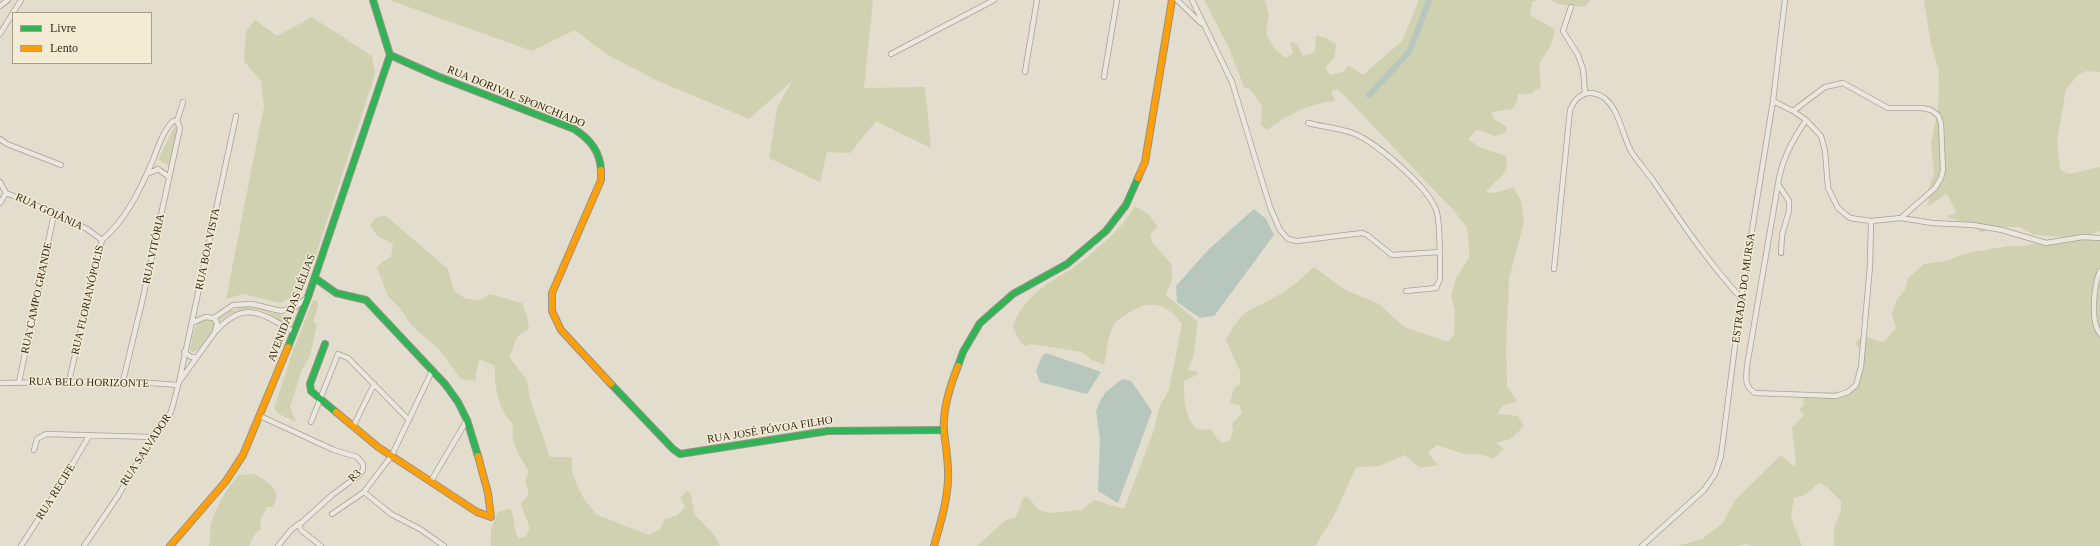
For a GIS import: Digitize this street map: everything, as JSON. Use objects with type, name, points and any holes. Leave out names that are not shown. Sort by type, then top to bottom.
[{"type":"street","points":[[0,6],[8,0]]},
{"type":"street","points":[[14,12],[21,0]]},
{"type":"street","points":[[373,0],[390,55]]},
{"type":"street","points":[[891,54],[994,0]]},
{"type":"street","points":[[1025,72],[1036,0]]},
{"type":"street","points":[[1104,77],[1117,0]]},
{"type":"street","points":[[934,546],[944,509],[948,481],[948,460],[944,430],[946,407],[953,378],[966,347],[980,323],[1013,294],[1067,264],[1106,231],[1126,205],[1145,162],[1172,0]]},
{"type":"street","points":[[1177,0],[1205,27]]},
{"type":"street","points":[[1192,0],[1232,82],[1270,207],[1280,230],[1288,239],[1297,241],[1357,232],[1368,235],[1392,255],[1440,252]]},
{"type":"street","name":"ESTRADA DO MURSA","points":[[1642,546],[1687,507],[1704,490],[1715,474],[1721,456],[1741,298],[1773,101],[1785,0]]},
{"type":"street","points":[[1571,7],[1563,31],[1578,55],[1583,69],[1585,93]]},
{"type":"street","points":[[0,34],[12,15]]},
{"type":"street","name":"AVENIDA DAS LÉLIAS","points":[[170,546],[226,481],[243,455],[315,278],[362,131],[390,55]]},
{"type":"street","name":"RUA DORIVAL SPONCHIADO","points":[[390,55],[437,76],[574,129],[584,134],[595,146],[603,169],[601,180],[561,269],[552,293],[552,311],[555,320],[569,340],[673,449]]},
{"type":"street","points":[[1794,110],[1825,87],[1843,83],[1888,108],[1922,108],[1931,110],[1938,115],[1941,123],[1942,170],[1940,178],[1935,188],[1901,218]]},
{"type":"street","points":[[1554,269],[1570,110],[1573,101],[1585,93],[1592,92],[1604,98],[1614,111],[1632,153],[1711,265],[1741,298]]},
{"type":"street","points":[[1773,101],[1794,110],[1821,136],[1824,145],[1828,188],[1838,208],[1850,218],[1871,221],[1901,218],[2002,230],[2046,242],[2083,237],[2100,238]]},
{"type":"street","points":[[176,120],[183,102]]},
{"type":"street","name":"RUA BOA VISTA","points":[[178,383],[236,116]]},
{"type":"street","name":"RUA FLORIANÓPOLIS","points":[[69,381],[102,240],[123,218],[147,174],[166,132],[176,120]]},
{"type":"street","name":"RUA VITÓRIA","points":[[123,381],[180,128],[176,120]]},
{"type":"street","points":[[1806,120],[1788,149],[1781,166],[1747,366],[1746,382],[1749,389],[1755,393],[1836,396],[1848,392],[1856,385],[1861,367],[1870,266],[1871,221]]},
{"type":"street","points":[[1308,123],[1354,133],[1381,148],[1404,170],[1430,199],[1437,212],[1440,252],[1440,279],[1436,288],[1406,291]]},
{"type":"street","points":[[0,138],[7,144],[61,166]]},
{"type":"street","points":[[147,174],[158,169],[169,177]]},
{"type":"street","name":"RUA GOIÂNIA","points":[[0,182],[6,193],[32,203],[87,230],[102,240]]},
{"type":"street","points":[[1778,184],[1789,201],[1789,212],[1782,235],[1781,253]]},
{"type":"street","points":[[0,203],[6,193]]},
{"type":"street","name":"RUA CAMPO GRANDE","points":[[19,382],[54,214]]},
{"type":"street","points":[[2100,271],[2096,281],[2094,298],[2095,324],[2100,334]]},
{"type":"street","points":[[315,278],[326,287],[341,295],[358,297],[366,300],[445,384],[467,420],[488,493],[491,517],[477,512],[378,447],[311,391],[310,384],[325,344]]},
{"type":"street","points":[[214,318],[229,307],[240,304],[252,304],[284,311],[294,307],[308,296]]},
{"type":"street","name":"RUA SALVADOR","points":[[84,546],[118,496],[152,437],[171,412],[178,383],[215,332],[234,315],[250,312],[273,320],[294,332]]},
{"type":"street","points":[[192,323],[205,316],[214,318],[217,323],[215,332]]},
{"type":"street","points":[[184,352],[191,357],[197,357]]},
{"type":"street","points":[[311,422],[338,354],[348,358],[409,420]]},
{"type":"street","points":[[332,514],[364,492],[392,455],[432,371]]},
{"type":"street","name":"RUA BELO HORIZONTE","points":[[0,383],[123,381],[178,383]]},
{"type":"street","points":[[353,426],[374,384]]},
{"type":"street","name":"R3","points":[[260,416],[334,450],[357,458],[363,464],[363,470],[358,476],[332,495],[300,523]]},
{"type":"street","points":[[431,481],[467,420]]},
{"type":"street","name":"RUA JOSÉ PÓVOA FILHO","points":[[673,449],[680,454],[801,434],[842,429],[944,430]]},
{"type":"street","points":[[34,450],[37,439],[42,435],[152,437]]},
{"type":"street","name":"RUA RECIFE","points":[[21,546],[58,489],[89,436]]},
{"type":"street","points":[[364,492],[391,514],[420,528],[444,546]]},
{"type":"street","points":[[278,546],[287,533],[300,523]]},
{"type":"street","points":[[300,523],[299,527],[301,530],[321,546]]},
{"type":"green space","points":[[389,0],[873,0],[864,88],[925,87],[931,148],[876,121],[850,153],[827,152],[820,182],[769,158],[777,108],[792,81],[749,119],[658,81],[606,54],[575,30],[532,51]]},
{"type":"green space","points":[[1204,0],[1265,0],[1269,15],[1266,34],[1274,48],[1285,58],[1293,53],[1290,41],[1297,44],[1303,56],[1315,52],[1316,35],[1328,39],[1336,44],[1334,58],[1325,68],[1330,75],[1345,71],[1348,65],[1363,75],[1402,41],[1419,0],[1537,0],[1532,2],[1530,15],[1555,30],[1551,45],[1539,64],[1541,87],[1530,94],[1518,94],[1516,104],[1512,109],[1491,112],[1494,119],[1507,127],[1505,133],[1495,136],[1477,129],[1468,139],[1479,147],[1506,156],[1507,163],[1504,173],[1486,192],[1496,193],[1513,187],[1521,201],[1524,222],[1509,279],[1506,349],[1507,386],[1517,401],[1503,406],[1497,414],[1518,416],[1524,426],[1511,439],[1496,443],[1504,449],[1493,459],[1480,454],[1464,454],[1437,445],[1428,453],[1438,465],[1420,468],[1405,455],[1379,466],[1356,467],[1334,516],[1315,546],[977,546],[1006,520],[1016,517],[1023,498],[1027,496],[1039,510],[1051,513],[1082,510],[1094,500],[1124,509],[1154,430],[1159,408],[1169,390],[1182,324],[1170,311],[1164,307],[1150,305],[1135,309],[1115,323],[1109,337],[1104,365],[1092,360],[1082,352],[1032,344],[1025,346],[1018,339],[1013,325],[1024,305],[1035,294],[1047,284],[1072,269],[1100,247],[1130,215],[1135,206],[1149,215],[1158,227],[1150,234],[1152,242],[1172,265],[1172,279],[1166,295],[1198,322],[1193,358],[1188,370],[1196,371],[1199,374],[1184,381],[1185,400],[1189,418],[1196,429],[1211,430],[1217,439],[1223,443],[1230,440],[1233,431],[1232,424],[1242,412],[1239,405],[1230,403],[1234,388],[1240,384],[1240,371],[1226,340],[1237,322],[1246,312],[1285,291],[1314,267],[1345,290],[1379,304],[1404,327],[1448,342],[1454,335],[1455,310],[1451,296],[1456,278],[1469,258],[1467,228],[1455,212],[1338,89],[1333,90],[1331,94],[1335,99],[1334,101],[1324,102],[1298,111],[1267,130],[1261,125],[1262,106],[1250,89],[1244,87],[1229,48]]},
{"type":"green space","points":[[1551,0],[1591,0],[1584,7],[1558,4]]},
{"type":"green space","points":[[1924,0],[2100,0],[2100,72],[2086,71],[2078,75],[2066,89],[2057,142],[2060,170],[2069,174],[2100,167],[2100,231],[2084,236],[2100,241],[2100,546],[1834,546],[1834,527],[1841,511],[1841,501],[1827,487],[1819,483],[1805,495],[1794,498],[1791,517],[1802,546],[1751,546],[1746,544],[1735,546],[1678,546],[1702,539],[1723,523],[1735,500],[1781,455],[1793,466],[1796,463],[1792,428],[1804,415],[1799,410],[1804,405],[1803,399],[1812,395],[1849,389],[1856,385],[1860,377],[1862,365],[1861,351],[1856,345],[1857,340],[1865,336],[1883,343],[1896,328],[1892,314],[1896,301],[1905,290],[1908,278],[1924,264],[1946,261],[1967,253],[2009,246],[2024,246],[2067,237],[2034,235],[2020,227],[1993,227],[1981,233],[1973,225],[1948,217],[1947,215],[1955,214],[1956,211],[1947,194],[1927,206],[1929,200],[1927,193],[1934,174],[1931,143],[1938,111],[1939,71],[1931,44]]},
{"type":"green space","points":[[312,17],[372,56],[375,74],[309,276],[294,296],[280,303],[243,294],[226,299],[264,106],[261,81],[244,61],[246,32],[255,20],[277,36]]},
{"type":"green space","points":[[175,125],[179,127],[171,161],[168,165],[158,160]]},
{"type":"green space","points":[[385,215],[448,269],[454,291],[466,299],[480,300],[490,294],[522,303],[527,316],[529,329],[518,336],[509,357],[527,380],[530,399],[550,457],[572,457],[572,472],[577,485],[584,499],[597,515],[649,535],[660,529],[665,519],[678,515],[685,507],[680,497],[687,491],[691,494],[694,514],[714,535],[720,546],[491,546],[491,530],[498,512],[510,508],[513,516],[515,531],[519,538],[524,538],[530,529],[521,503],[529,494],[525,481],[529,472],[519,454],[513,438],[513,424],[500,404],[495,382],[495,366],[479,359],[475,381],[461,379],[439,349],[412,326],[400,308],[388,296],[377,268],[382,262],[391,257],[393,244],[378,236],[370,226],[375,218]]},
{"type":"green space","points":[[313,300],[318,301],[318,307],[313,322],[317,324],[310,356],[302,369],[290,407],[296,422],[279,414],[274,408],[293,351]]},
{"type":"green space","points":[[246,306],[287,316],[287,322],[283,323],[267,313],[252,309],[236,311],[220,321],[218,320],[230,311]]},
{"type":"green space","points":[[206,319],[214,322],[213,330],[203,345],[192,352],[190,349],[194,331],[198,323]]},
{"type":"green space","points":[[255,474],[273,487],[276,495],[276,501],[273,507],[267,507],[260,520],[261,530],[255,533],[249,546],[209,546],[212,521],[227,490],[239,475]]},
{"type":"shaded area","points":[[1254,209],[1266,219],[1274,235],[1214,316],[1200,318],[1177,302],[1176,286],[1209,249]]},
{"type":"shaded area","points":[[1046,353],[1101,372],[1087,394],[1040,382],[1036,371],[1042,356]]},
{"type":"shaded area","points":[[1122,379],[1131,381],[1152,411],[1118,503],[1098,491],[1100,439],[1096,411],[1106,392]]},
{"type":"waterway","points":[[1369,95],[1410,51],[1429,0]]},
{"type":"traffic: fast","points":[[373,0],[390,55],[437,76],[574,129],[585,137],[593,146],[599,157],[601,170]]},
{"type":"traffic: fast","points":[[288,347],[308,297],[390,55]]},
{"type":"traffic: fast","points":[[958,366],[963,352],[980,323],[1013,294],[1067,264],[1106,231],[1126,205],[1138,178]]},
{"type":"traffic: fast","points":[[315,278],[336,293],[366,300],[445,384],[458,402],[467,420],[478,456]]},
{"type":"traffic: fast","points":[[325,344],[310,384],[311,391],[336,412]]},
{"type":"traffic: fast","points":[[611,384],[673,449],[680,454],[828,431],[944,430]]},
{"type":"traffic: slow","points":[[1138,178],[1145,162],[1172,0]]},
{"type":"traffic: slow","points":[[601,170],[601,180],[552,293],[552,311],[561,330],[611,384]]},
{"type":"traffic: slow","points":[[170,546],[226,481],[243,455],[288,347]]},
{"type":"traffic: slow","points":[[934,546],[943,513],[948,480],[944,432],[945,407],[958,366]]},
{"type":"traffic: slow","points":[[336,412],[378,447],[477,512],[491,517],[488,493],[478,456]]}]
